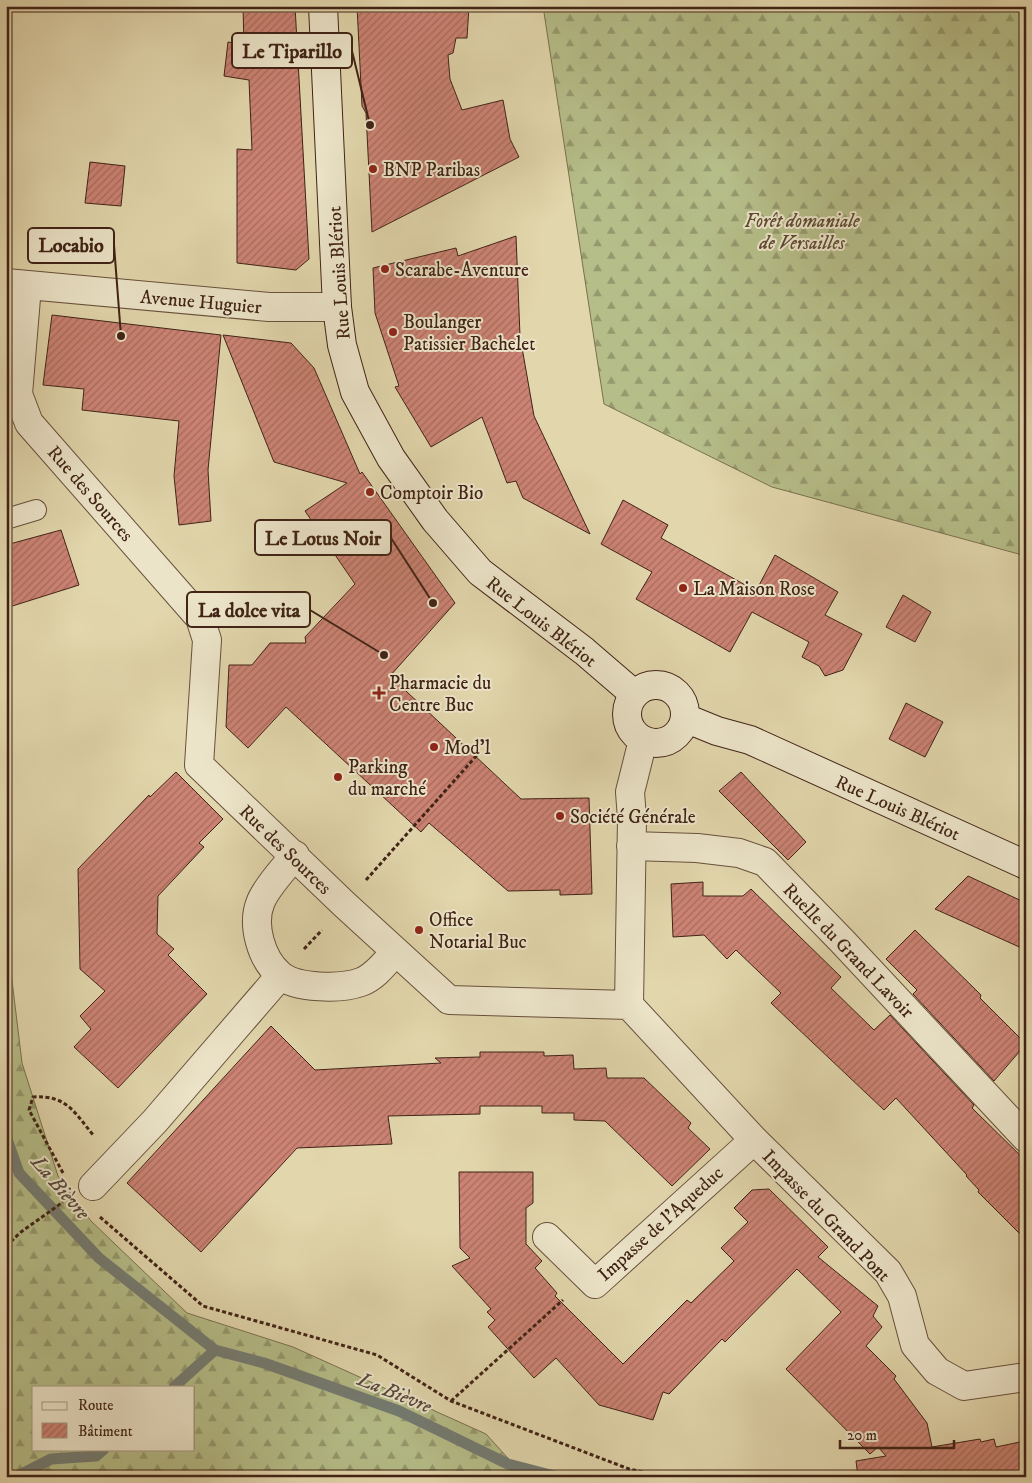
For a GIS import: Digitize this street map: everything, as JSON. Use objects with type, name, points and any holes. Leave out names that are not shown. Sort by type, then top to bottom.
[{"type":"street","name":"Rue Louis Blériot","points":[[323,6],[337,307],[342,345],[355,392],[391,458],[435,520],[480,572],[584,651],[634,694]]},
{"type":"street","name":"Avenue Huguier","points":[[17,284],[269,307],[337,307]]},
{"type":"street","name":"Rue des Sources","points":[[17,284],[18,394],[28,423],[200,618],[207,640],[199,765],[295,855],[344,905],[449,1000],[629,1004]]},
{"type":"street","points":[[654,684],[665,686],[675,691],[682,699],[685,718],[680,731],[672,738],[663,742],[643,740],[628,725],[628,703],[634,694],[643,687],[654,684]]},
{"type":"street","name":"Rue Louis Blériot","points":[[685,718],[717,731],[750,740],[1026,865]]},
{"type":"street","points":[[629,1004],[630,792],[643,740]]},
{"type":"street","name":"Ruelle du Grand Lavoir","points":[[631,846],[697,848],[739,853],[765,862],[849,948],[1026,1138]]},
{"type":"street","points":[[295,855],[260,902],[256,925],[262,950],[280,976],[305,985],[336,987],[362,982],[382,967],[395,952]]},
{"type":"street","points":[[92,1186],[154,1121],[280,976]]},
{"type":"street","name":"Impasse du Grand Pont","points":[[629,1004],[754,1140],[888,1272],[902,1296],[915,1345],[936,1371],[964,1386],[1026,1377]]},
{"type":"street","name":"Impasse de l'Aqueduc","points":[[546,1237],[595,1284],[754,1140]]},
{"type":"lane","points":[[6,519],[36,510]]},
{"type":"path","points":[[386,857],[478,754]]},
{"type":"path","points":[[280,976],[344,905]]},
{"type":"path","points":[[65,1178],[28,1110],[33,1097],[51,1096],[70,1106],[115,1161]]},
{"type":"path","points":[[6,1246],[41,1217],[68,1198]]},
{"type":"path","points":[[95,1213],[203,1306],[377,1355],[451,1401],[629,1469],[667,1477]]},
{"type":"path","points":[[451,1401],[559,1303],[595,1284]]},
{"type":"green space","name":"Forêt domaniale de Versailles","points":[[543,6],[1026,6],[1026,556],[772,487],[604,404]]},
{"type":"green space","points":[[6,962],[11,972],[22,1063],[58,1176],[91,1221],[187,1313],[293,1347],[486,1434],[525,1477],[6,1477]]},
{"type":"building","points":[[243,6],[295,6],[309,259],[296,270],[237,263],[237,149],[252,150],[249,80],[224,76],[228,42],[244,45]]},
{"type":"building","points":[[357,6],[469,6],[467,38],[456,38],[453,53],[448,55],[450,79],[462,110],[503,100],[510,139],[519,157],[372,232],[366,113],[362,106]]},
{"type":"building","points":[[90,162],[125,166],[121,206],[85,203]]},
{"type":"building","points":[[516,236],[520,336],[534,416],[590,534],[523,498],[516,481],[507,483],[482,417],[431,447],[395,387],[399,386],[375,313],[373,268],[456,248],[458,256]]},
{"type":"building","points":[[52,315],[221,335],[208,470],[211,521],[179,525],[174,476],[179,421],[82,410],[84,389],[43,385]]},
{"type":"building","points":[[223,335],[291,343],[314,368],[360,474],[362,472],[455,603],[390,676],[521,799],[589,798],[592,894],[560,895],[560,890],[508,891],[429,823],[421,832],[286,707],[248,748],[226,727],[229,665],[252,665],[270,643],[306,643],[305,637],[355,584],[305,511],[347,483],[274,462]]},
{"type":"building","points":[[623,500],[668,525],[661,538],[756,591],[775,555],[838,592],[825,615],[862,634],[843,670],[825,676],[819,666],[802,657],[809,642],[752,612],[730,652],[636,599],[652,572],[601,544]]},
{"type":"building","points":[[61,530],[79,585],[6,608],[6,545]]},
{"type":"building","points":[[903,595],[931,612],[915,642],[886,627]]},
{"type":"building","points":[[906,703],[943,722],[925,757],[889,739]]},
{"type":"building","points":[[176,772],[223,819],[199,843],[204,847],[158,896],[157,934],[174,949],[168,955],[207,994],[118,1088],[74,1047],[91,1029],[80,1016],[105,991],[80,969],[78,869],[149,795],[150,797]]},
{"type":"building","points":[[741,772],[806,842],[788,860],[719,791]]},
{"type":"building","points":[[968,876],[1026,903],[1026,950],[935,909]]},
{"type":"building","points":[[703,882],[703,896],[743,896],[751,889],[841,977],[831,988],[874,1030],[890,1015],[974,1105],[972,1108],[1026,1161],[1026,1240],[978,1192],[979,1190],[967,1175],[896,1098],[884,1110],[771,1003],[781,993],[736,950],[727,959],[704,935],[673,937],[671,884]]},
{"type":"building","points":[[915,930],[981,995],[980,998],[1026,1044],[994,1081],[913,994],[917,990],[886,959]]},
{"type":"building","points":[[271,1026],[315,1070],[441,1063],[435,1058],[480,1057],[480,1052],[544,1052],[544,1056],[573,1055],[574,1069],[606,1068],[607,1078],[644,1078],[691,1123],[688,1128],[710,1149],[672,1186],[605,1121],[574,1120],[574,1113],[542,1113],[542,1106],[480,1106],[480,1114],[388,1116],[392,1144],[297,1148],[201,1252],[127,1183]]},
{"type":"building","points":[[459,1172],[533,1172],[533,1203],[526,1208],[526,1244],[542,1261],[535,1268],[557,1293],[555,1296],[623,1364],[687,1300],[691,1303],[734,1261],[721,1248],[748,1222],[734,1208],[752,1190],[769,1189],[828,1247],[818,1257],[878,1306],[873,1316],[882,1327],[866,1346],[896,1376],[894,1379],[927,1423],[932,1447],[980,1439],[981,1442],[994,1439],[996,1447],[1020,1442],[1026,1477],[858,1477],[856,1461],[886,1456],[878,1447],[870,1454],[786,1369],[841,1312],[797,1269],[725,1342],[722,1339],[669,1394],[663,1392],[653,1420],[599,1405],[556,1358],[534,1378],[488,1327],[495,1320],[487,1312],[491,1309],[452,1266],[470,1258],[460,1248]]},
{"type":"waterway","name":"La Bièvre","points":[[6,1136],[19,1173],[99,1258],[215,1350]]},
{"type":"waterway","name":"La Bièvre","points":[[175,1386],[215,1350],[264,1363],[399,1411],[508,1464],[558,1477]]},
{"type":"waterway","name":"La Bièvre","points":[[16,1477],[51,1459],[96,1456],[103,1450]]},
{"type":"place","name":"Le Tiparillo","points":[[370,125]]},
{"type":"place","name":"BNP Paribas","points":[[373,169]]},
{"type":"place","name":"Scarabe-Aventure","points":[[385,269]]},
{"type":"place","name":"Boulanger Patissier Bachelet","points":[[393,332]]},
{"type":"place","name":"Locabio","points":[[121,336]]},
{"type":"place","name":"Comptoir Bio","points":[[370,492]]},
{"type":"place","name":"La Maison Rose","points":[[683,588]]},
{"type":"place","name":"Le Lotus Noir","points":[[433,603]]},
{"type":"place","name":"La dolce vita","points":[[384,655]]},
{"type":"place","name":"Pharmacie du Centre Buc","points":[[379,693]]},
{"type":"place","name":"Mod'l","points":[[434,747]]},
{"type":"place","name":"Parking du marché","points":[[338,777]]},
{"type":"place","name":"Société Générale","points":[[560,816]]},
{"type":"place","name":"Office Notarial Buc","points":[[419,930]]}]
